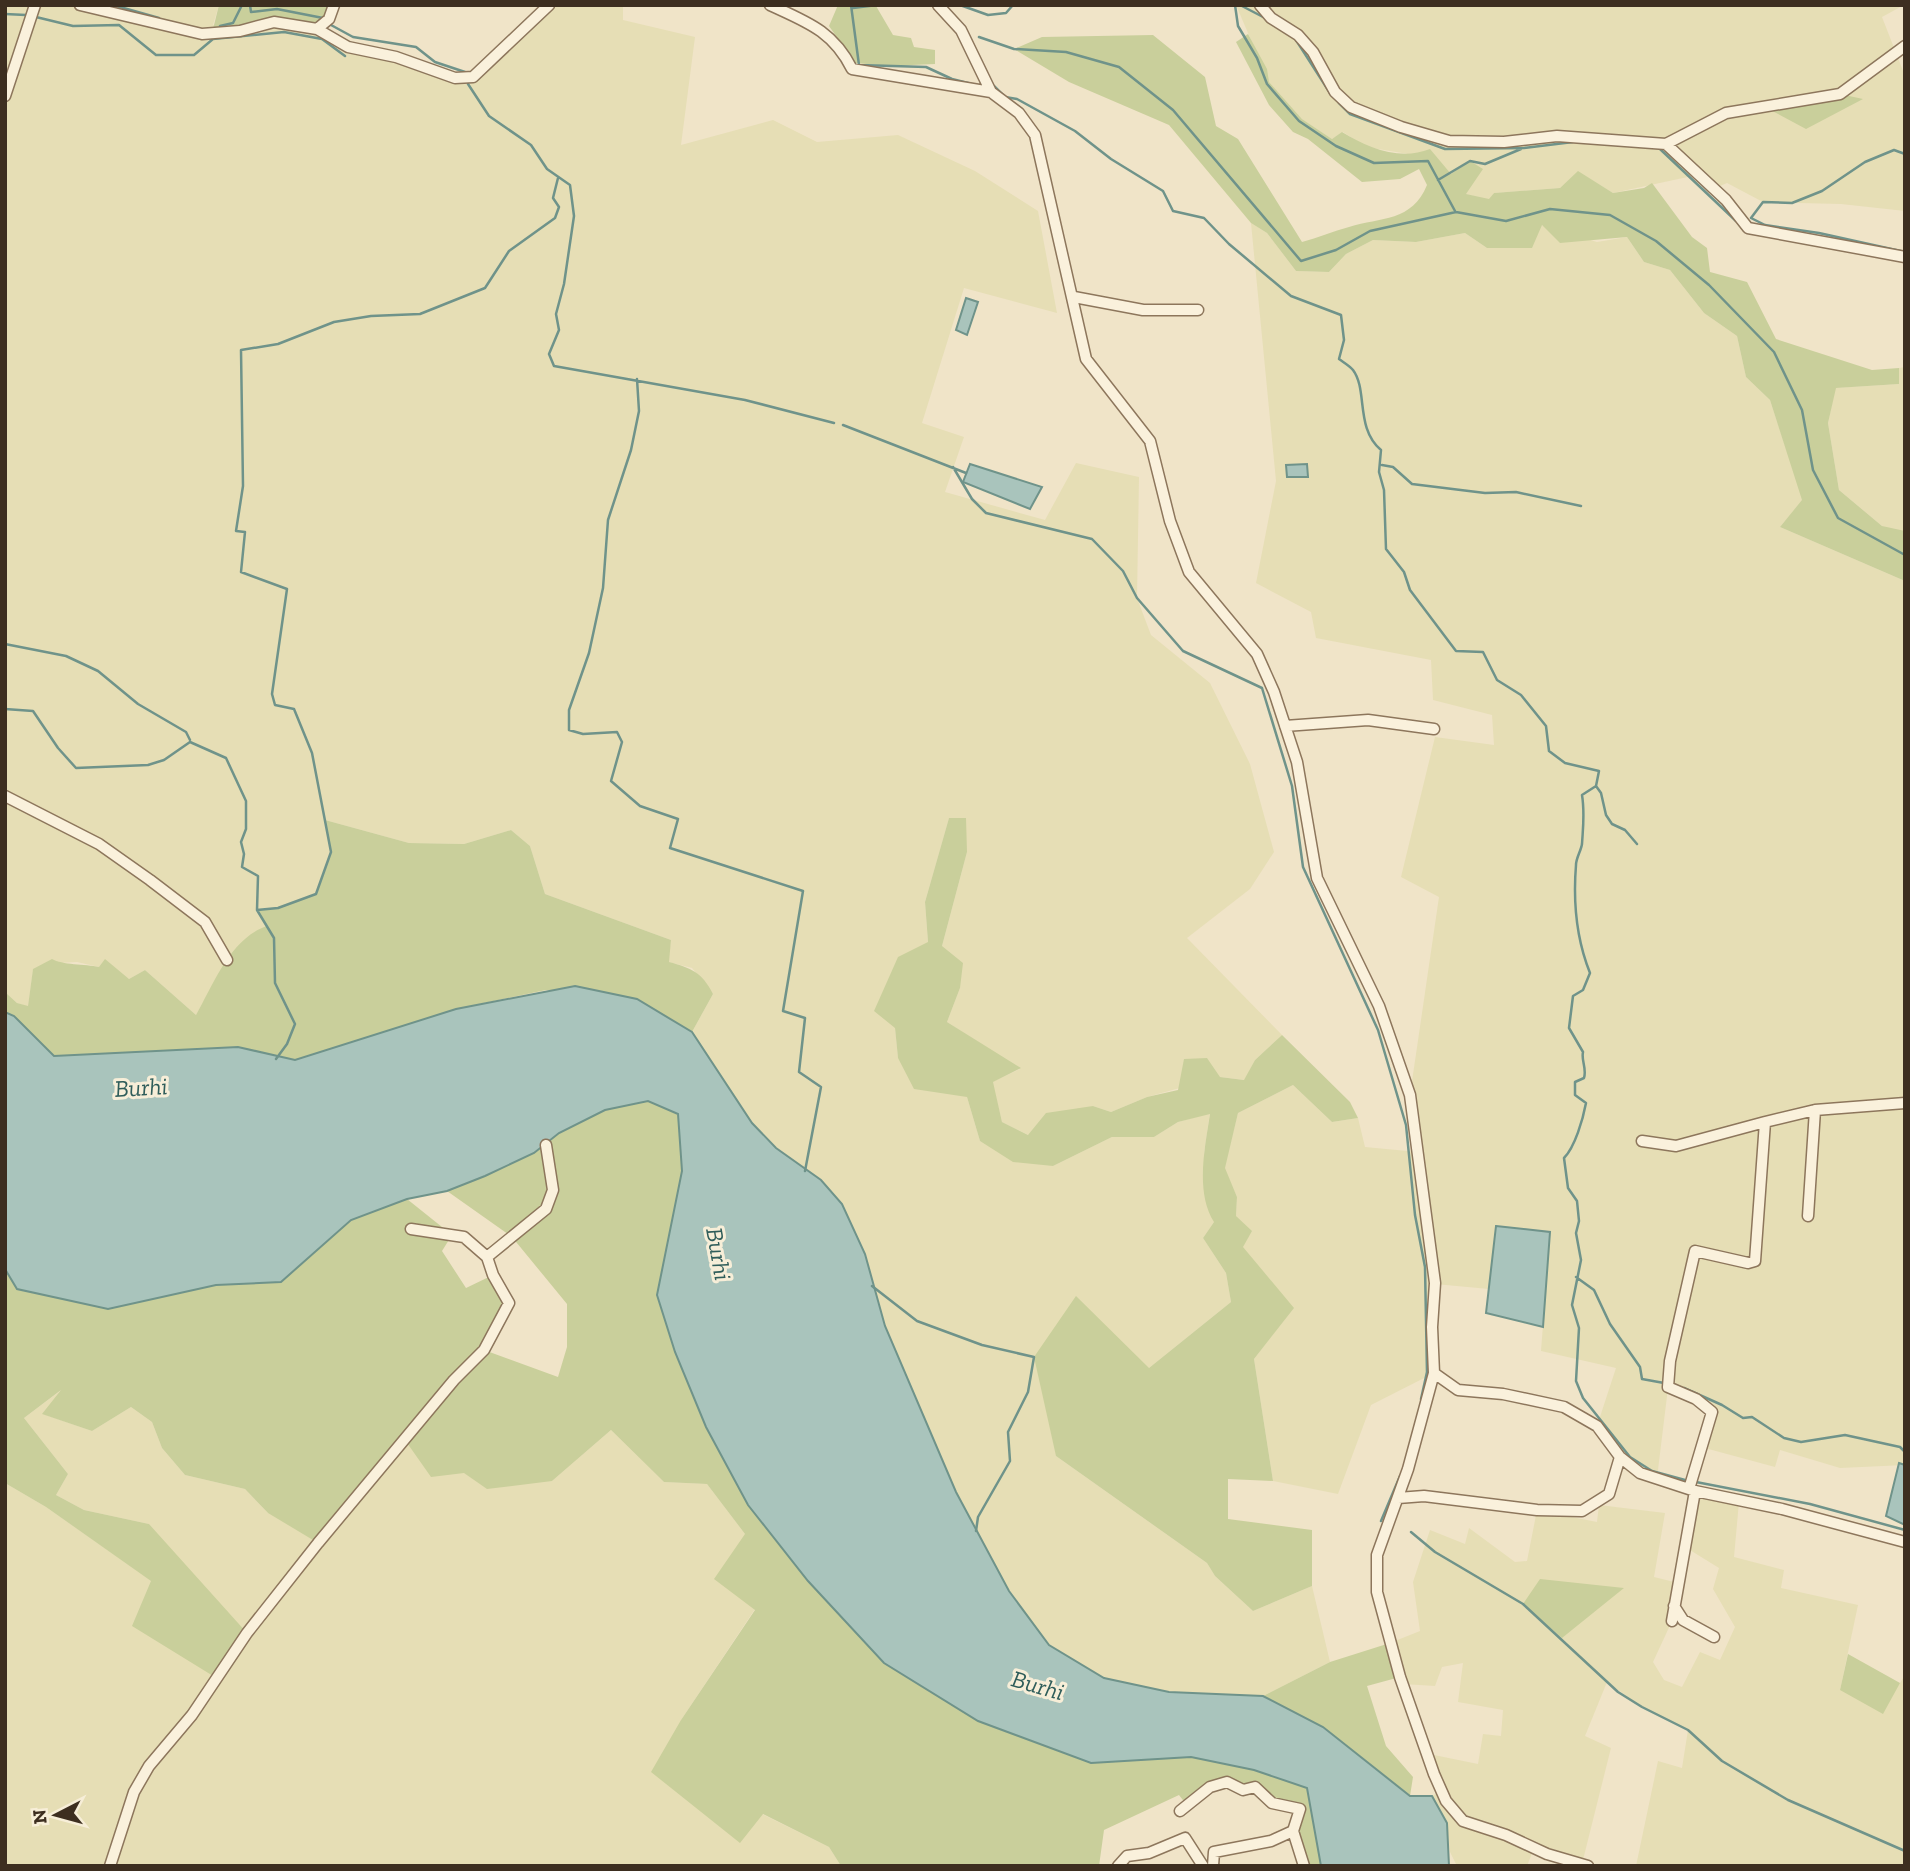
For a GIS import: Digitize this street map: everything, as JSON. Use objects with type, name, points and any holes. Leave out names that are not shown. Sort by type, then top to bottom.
[{"type":"street","points":[[5,96],[35,5]]},
{"type":"street","points":[[80,5],[202,34],[240,31],[274,22],[317,29],[348,47],[396,57],[454,78],[473,77],[549,5]]},
{"type":"street","points":[[317,29],[329,19],[334,5]]},
{"type":"street","points":[[769,5],[816,26],[841,47],[852,69],[991,92],[1020,113],[1035,135],[1086,359],[1150,441],[1170,521],[1189,572],[1257,654],[1297,762],[1317,878],[1378,1006],[1410,1095],[1435,1283],[1432,1327],[1434,1373],[1398,1498],[1385,1526],[1377,1556],[1377,1592],[1403,1684],[1446,1801],[1463,1821],[1506,1835],[1547,1854],[1588,1866]]},
{"type":"street","points":[[938,5],[961,30],[991,92]]},
{"type":"street","points":[[1260,5],[1271,18],[1298,34],[1313,52],[1335,92],[1351,107],[1401,127],[1449,141],[1504,142],[1557,136],[1666,144],[1726,113],[1840,94],[1905,46]]},
{"type":"street","points":[[1666,144],[1726,200],[1748,228],[1905,257]]},
{"type":"street","points":[[1074,297],[1143,310],[1198,310]]},
{"type":"street","points":[[1285,726],[1368,720],[1434,729]]},
{"type":"street","points":[[5,796],[99,844],[150,880],[205,922],[227,960]]},
{"type":"street","points":[[1642,1141],[1676,1146],[1815,1110],[1905,1103]]},
{"type":"street","points":[[1808,1216],[1815,1110]]},
{"type":"street","points":[[1672,1621],[1692,1490],[1712,1412],[1696,1399],[1668,1387],[1670,1361],[1695,1251],[1755,1261],[1765,1122]]},
{"type":"street","points":[[487,1257],[546,1209],[553,1190],[546,1145]]},
{"type":"street","points":[[110,1866],[134,1792],[149,1766],[192,1715],[247,1633],[318,1543],[454,1380],[484,1350],[509,1303],[493,1275],[487,1257],[464,1237],[411,1229]]},
{"type":"street","points":[[1434,1373],[1458,1390],[1503,1394],[1564,1407],[1597,1426],[1620,1457],[1640,1473],[1692,1490],[1782,1509],[1905,1542]]},
{"type":"street","points":[[1398,1498],[1424,1496],[1536,1510],[1582,1511],[1609,1494],[1620,1457]]},
{"type":"street","points":[[1674,1606],[1683,1620],[1714,1637]]},
{"type":"street","points":[[1180,1811],[1210,1787],[1227,1782],[1243,1790],[1255,1787],[1272,1802],[1300,1809],[1293,1831],[1304,1866]]},
{"type":"street","points":[[1213,1866],[1214,1852],[1271,1841],[1293,1831]]},
{"type":"street","points":[[1118,1866],[1126,1856],[1149,1853],[1185,1838],[1203,1866]]},
{"type":"shaded area","points":[[5,5],[219,5],[213,25],[274,22],[317,29],[348,47],[455,78],[473,77],[549,5],[623,5],[623,20],[695,37],[681,145],[773,120],[817,142],[898,135],[975,171],[1038,211],[1057,313],[964,288],[922,423],[964,437],[945,492],[1045,520],[1076,463],[1139,477],[1137,598],[1151,635],[1210,683],[1250,764],[1274,852],[1250,889],[1187,938],[1282,1035],[1255,1060],[1245,1080],[1220,1077],[1147,1097],[1111,1112],[1093,1106],[1028,1135],[1002,1122],[992,1082],[1020,1069],[947,1022],[960,988],[942,946],[967,852],[949,818],[925,902],[928,943],[895,1028],[898,1058],[967,1097],[980,1141],[1053,1166],[1112,1137],[1154,1137],[1178,1122],[1210,1113],[1204,1153],[1214,1222],[1203,1238],[1226,1273],[1231,1302],[1149,1368],[1056,1456],[1207,1563],[1215,1576],[1253,1611],[1312,1586],[1330,1662],[1263,1696],[1169,1692],[1104,1678],[1049,1645],[1009,1591],[956,1492],[885,1326],[865,1254],[821,1180],[776,1148],[752,1123],[692,1032],[713,994],[692,968],[668,962],[671,940],[545,894],[530,846],[511,830],[464,844],[409,843],[325,820],[331,852],[316,894],[278,908],[258,910],[267,926],[227,960],[196,1015],[145,970],[129,979],[99,967],[51,960],[33,970],[28,1007],[17,1003],[5,992]]},
{"type":"shaded area","points":[[1236,5],[1904,5],[1882,17],[1905,76],[1905,211],[1841,204],[1763,202],[1727,183],[1720,186],[1697,175],[1613,193],[1578,172],[1560,188],[1494,193],[1489,200],[1465,194],[1451,175],[1414,155],[1366,147],[1343,132],[1332,139],[1302,119],[1269,82]]},
{"type":"shaded area","points":[[1251,223],[1267,233],[1296,271],[1329,272],[1346,254],[1373,240],[1416,242],[1465,233],[1487,248],[1541,225],[1597,242],[1627,237],[1644,262],[1670,270],[1704,313],[1737,336],[1746,377],[1770,400],[1803,500],[1780,527],[1905,581],[1905,1465],[1840,1468],[1780,1450],[1775,1467],[1701,1447],[1712,1412],[1668,1388],[1657,1478],[1640,1473],[1597,1426],[1616,1368],[1541,1351],[1550,1233],[1496,1226],[1489,1289],[1435,1284],[1434,1373],[1371,1405],[1338,1494],[1273,1481],[1254,1359],[1293,1308],[1242,1247],[1236,1216],[1237,1197],[1224,1168],[1238,1113],[1293,1085],[1332,1122],[1358,1118],[1365,1147],[1418,1152],[1410,1095],[1439,897],[1401,877],[1435,737],[1494,745],[1492,715],[1433,700],[1431,660],[1316,638],[1311,612],[1256,583],[1276,481]]},
{"type":"shaded area","points":[[1905,367],[1905,535],[1882,526],[1839,490],[1828,423],[1835,388],[1899,384],[1899,368]]},
{"type":"shaded area","points":[[64,1388],[43,1414],[92,1431],[131,1407],[152,1422],[162,1448],[185,1475],[245,1489],[268,1513],[405,1439],[464,1473],[552,1481],[611,1430],[664,1482],[707,1484],[745,1534],[755,1609],[681,1720],[739,1842],[762,1814],[829,1847],[841,1866],[5,1866],[5,1483],[46,1507],[152,1581],[218,1679],[149,1524],[84,1510],[56,1495],[68,1474],[24,1418]]},
{"type":"shaded area","points":[[1695,1491],[1739,1502],[1734,1557],[1784,1570],[1781,1588],[1858,1605],[1840,1690],[1900,1683],[1905,1675],[1905,1866],[1636,1866],[1658,1761],[1682,1768],[1688,1730],[1642,1707],[1607,1682],[1585,1736],[1611,1748],[1582,1864],[1534,1848],[1527,1866],[1457,1866],[1450,1852],[1447,1823],[1432,1796],[1441,1791],[1429,1754],[1478,1764],[1483,1734],[1501,1736],[1503,1710],[1458,1702],[1463,1663],[1442,1667],[1435,1686],[1403,1684],[1390,1643],[1420,1631],[1413,1582],[1430,1530],[1465,1544],[1469,1528],[1515,1562],[1527,1561],[1537,1510],[1597,1522],[1599,1505],[1665,1513],[1654,1577],[1678,1583],[1672,1621],[1653,1662],[1664,1680],[1682,1687],[1700,1652],[1720,1660],[1735,1627],[1713,1589],[1719,1568],[1685,1547]]},
{"type":"green space","points":[[219,5],[341,5],[334,7],[317,29],[274,22],[212,33]]},
{"type":"green space","points":[[838,5],[876,6],[893,35],[911,38],[914,47],[935,50],[935,64],[889,66],[855,63],[829,26]]},
{"type":"green space","points":[[1248,34],[1267,69],[1269,82],[1302,119],[1332,139],[1342,132],[1384,151],[1407,154],[1430,149],[1451,174],[1470,161],[1483,169],[1466,194],[1489,199],[1494,193],[1560,188],[1578,171],[1613,193],[1644,188],[1652,183],[1692,237],[1707,248],[1710,272],[1747,282],[1776,339],[1872,370],[1899,368],[1899,384],[1836,388],[1828,423],[1839,490],[1882,526],[1905,531],[1905,581],[1780,527],[1802,500],[1770,400],[1746,377],[1737,336],[1704,313],[1670,270],[1644,262],[1627,237],[1560,243],[1542,225],[1532,248],[1487,248],[1465,233],[1416,242],[1373,240],[1346,254],[1329,272],[1296,271],[1267,233],[1251,223],[1169,125],[1069,82],[1014,49],[1042,37],[1153,35],[1205,77],[1216,126],[1238,139],[1302,242],[1394,216],[1413,206],[1427,185],[1419,169],[1400,179],[1362,182],[1308,139],[1293,132],[1269,105],[1236,42]]},
{"type":"green space","points":[[1840,94],[1863,99],[1806,129],[1763,106]]},
{"type":"green space","points":[[949,818],[966,818],[967,852],[942,946],[963,963],[960,988],[947,1022],[1021,1068],[993,1082],[1002,1122],[1028,1135],[1046,1113],[1093,1106],[1111,1112],[1147,1097],[1178,1090],[1184,1059],[1207,1058],[1220,1077],[1244,1080],[1255,1060],[1282,1035],[1350,1102],[1358,1118],[1332,1122],[1293,1085],[1238,1113],[1225,1168],[1237,1197],[1236,1216],[1252,1231],[1243,1247],[1294,1308],[1254,1359],[1273,1481],[1228,1479],[1228,1519],[1312,1530],[1312,1586],[1253,1611],[1215,1576],[1207,1563],[1056,1456],[1034,1357],[1076,1296],[1149,1368],[1231,1302],[1226,1273],[1203,1238],[1214,1222],[1208,1210],[1203,1183],[1210,1114],[1178,1122],[1154,1137],[1112,1137],[1053,1166],[1013,1162],[980,1141],[967,1097],[914,1089],[898,1058],[895,1028],[874,1011],[898,957],[928,942],[925,902]]},
{"type":"green space","points":[[325,820],[409,843],[464,844],[511,830],[530,846],[545,894],[671,940],[669,962],[695,972],[713,994],[692,1032],[637,999],[546,990],[456,1009],[295,1061],[238,1047],[54,1056],[14,1016],[5,1012],[5,992],[17,1003],[28,1006],[33,969],[52,959],[99,967],[105,959],[129,979],[145,970],[196,1015],[233,951],[243,940],[267,926],[257,910],[278,908],[316,894],[331,852]]},
{"type":"green space","points":[[648,1101],[678,1114],[682,1171],[657,1295],[675,1352],[748,1505],[808,1581],[884,1663],[978,1721],[1091,1763],[1191,1757],[1254,1770],[1308,1788],[1321,1866],[1304,1866],[1293,1831],[1299,1809],[1272,1803],[1255,1787],[1229,1783],[1186,1804],[1179,1795],[1104,1830],[1099,1866],[841,1866],[829,1847],[763,1814],[740,1843],[651,1772],[681,1720],[755,1610],[714,1579],[745,1534],[707,1484],[664,1482],[611,1430],[552,1481],[487,1489],[464,1473],[431,1477],[405,1440],[318,1543],[268,1513],[245,1489],[185,1475],[162,1448],[152,1422],[131,1407],[92,1431],[42,1414],[61,1390],[24,1418],[68,1474],[56,1495],[84,1510],[149,1524],[247,1633],[218,1679],[132,1626],[151,1581],[46,1507],[5,1483],[5,1269],[17,1289],[108,1309],[216,1285],[281,1282],[351,1220],[407,1199],[452,1235],[442,1251],[466,1288],[493,1275],[509,1303],[484,1350],[558,1377],[567,1347],[567,1304],[512,1237],[447,1191],[534,1153],[559,1133],[605,1110]]},
{"type":"green space","points":[[1540,1579],[1624,1588],[1562,1638],[1523,1604]]},
{"type":"green space","points":[[1390,1643],[1400,1677],[1367,1686],[1386,1746],[1413,1777],[1410,1796],[1323,1727],[1263,1696],[1330,1662]]},
{"type":"green space","points":[[1848,1654],[1900,1683],[1883,1714],[1840,1690]]},
{"type":"water","points":[[966,298],[978,302],[967,335],[956,330]]},
{"type":"water","points":[[970,464],[1042,487],[1030,509],[963,482]]},
{"type":"water","points":[[1307,464],[1308,477],[1287,477],[1286,465]]},
{"type":"water","name":"Burhi","points":[[575,986],[637,999],[692,1032],[752,1123],[776,1148],[821,1180],[842,1204],[865,1254],[885,1326],[956,1492],[1009,1591],[1049,1645],[1104,1678],[1169,1692],[1263,1696],[1323,1727],[1410,1796],[1432,1796],[1447,1823],[1449,1866],[1321,1866],[1307,1788],[1254,1770],[1191,1757],[1091,1763],[978,1721],[884,1663],[808,1581],[748,1505],[706,1427],[675,1352],[657,1295],[682,1171],[678,1114],[648,1101],[605,1110],[559,1133],[534,1153],[485,1176],[447,1191],[407,1199],[351,1220],[281,1282],[216,1285],[108,1309],[17,1289],[5,1269],[5,1012],[14,1016],[54,1056],[238,1047],[295,1060],[456,1009]]},
{"type":"water","points":[[1496,1226],[1550,1232],[1543,1327],[1486,1313]]},
{"type":"water","points":[[1899,1463],[1905,1465],[1905,1525],[1886,1516]]},
{"type":"waterway","points":[[113,5],[159,18]]},
{"type":"waterway","points":[[220,26],[233,23],[242,5]]},
{"type":"waterway","points":[[250,5],[251,12],[277,9],[323,18]]},
{"type":"waterway","points":[[851,5],[859,65],[926,67],[952,79],[972,84]]},
{"type":"waterway","points":[[853,8],[877,5]]},
{"type":"waterway","points":[[960,5],[988,15],[1006,13],[1013,5]]},
{"type":"waterway","points":[[1235,5],[1238,26],[1257,58],[1267,84],[1299,121],[1336,146],[1374,163],[1428,161],[1455,211]]},
{"type":"waterway","points":[[1240,5],[1265,18]]},
{"type":"waterway","points":[[5,14],[26,15]]},
{"type":"waterway","points":[[36,17],[73,26],[119,25],[156,55],[194,55],[213,39],[284,32],[322,39],[345,56]]},
{"type":"waterway","points":[[331,25],[353,37],[416,47],[435,62],[465,72]]},
{"type":"waterway","points":[[979,37],[1014,49],[1066,52],[1119,67],[1173,110],[1301,261],[1336,250],[1370,231],[1456,212],[1506,221],[1550,209],[1610,215],[1656,241],[1709,285],[1774,352],[1802,410],[1813,470],[1838,518],[1905,555]]},
{"type":"waterway","points":[[1296,40],[1330,93]]},
{"type":"waterway","points":[[468,84],[489,116],[531,145],[547,169],[570,185],[574,216],[564,284],[556,314],[559,330],[549,354],[554,366],[745,400],[834,423]]},
{"type":"waterway","points":[[994,86],[1005,97],[1017,99],[1075,131],[1111,159],[1163,191],[1173,211],[1204,218],[1229,244],[1291,296],[1341,315],[1344,340],[1339,359],[1352,369],[1357,378],[1368,431],[1381,450],[1379,472],[1384,490],[1386,549],[1404,572],[1410,590],[1456,651],[1483,652],[1497,680],[1521,695],[1546,726],[1549,751],[1565,763],[1599,771],[1596,786],[1601,793],[1606,815],[1612,824],[1625,830],[1637,844]]},
{"type":"waterway","points":[[1339,103],[1350,114],[1445,149],[1524,148],[1573,142]]},
{"type":"waterway","points":[[1438,180],[1470,161],[1485,164],[1521,149]]},
{"type":"waterway","points":[[1660,149],[1736,221]]},
{"type":"waterway","points":[[1905,154],[1894,150],[1865,162],[1822,191],[1792,203],[1763,202],[1751,218],[1765,225],[1819,233],[1905,252]]},
{"type":"waterway","points":[[257,910],[278,908],[316,894],[331,852],[312,753],[294,709],[275,705],[272,694],[287,589],[241,572],[245,532],[236,531],[243,486],[241,350],[278,344],[334,322],[371,316],[420,314],[485,288],[509,251],[555,218],[559,207],[553,198],[558,178]]},
{"type":"waterway","points":[[637,379],[639,411],[631,450],[608,520],[603,588],[589,653],[569,710],[569,730],[583,734],[617,732],[622,742],[611,781],[640,806],[678,819],[670,848],[803,891],[783,1011],[805,1018],[799,1072],[821,1087],[805,1171]]},
{"type":"waterway","points":[[843,425],[966,473]]},
{"type":"waterway","points":[[1382,465],[1393,467],[1412,484],[1485,493],[1516,492],[1581,506]]},
{"type":"waterway","points":[[953,467],[972,499],[986,513],[1092,539],[1123,571],[1137,598],[1183,651],[1262,688],[1292,786],[1303,867],[1378,1030],[1406,1125],[1415,1215],[1425,1267],[1427,1372],[1421,1399]]},
{"type":"waterway","points":[[5,644],[66,656],[98,671],[138,704],[186,732],[190,740]]},
{"type":"waterway","points":[[5,709],[33,711],[58,748],[76,768],[148,765],[164,760],[190,742],[226,758],[246,801],[246,829],[241,842],[244,854],[242,867],[258,876],[257,910],[274,938],[275,983],[295,1024],[287,1044],[276,1059]]},
{"type":"waterway","points":[[1596,786],[1582,795],[1582,844],[1576,862],[1575,879],[1579,933],[1590,973],[1583,990],[1573,996],[1569,1028],[1583,1052],[1585,1071],[1584,1078],[1575,1082],[1575,1095],[1586,1103],[1581,1125],[1564,1158],[1568,1188],[1577,1201],[1579,1221],[1576,1233],[1581,1260],[1572,1305],[1579,1328],[1576,1381],[1583,1398],[1630,1457],[1652,1471],[1685,1480]]},
{"type":"waterway","points":[[1576,1277],[1594,1290],[1610,1324],[1640,1367],[1642,1379],[1664,1383]]},
{"type":"waterway","points":[[872,1286],[917,1321],[982,1345],[1034,1357],[1028,1392],[1008,1432],[1010,1461],[978,1517],[976,1531]]},
{"type":"waterway","points":[[1684,1388],[1743,1418],[1752,1417],[1784,1438],[1801,1442],[1845,1435],[1900,1447],[1905,1452]]},
{"type":"waterway","points":[[1381,1521],[1400,1476]]},
{"type":"waterway","points":[[1696,1482],[1810,1504],[1905,1530]]},
{"type":"waterway","points":[[1411,1532],[1435,1552],[1523,1604],[1618,1692],[1688,1730],[1722,1761],[1788,1800],[1905,1851]]}]
